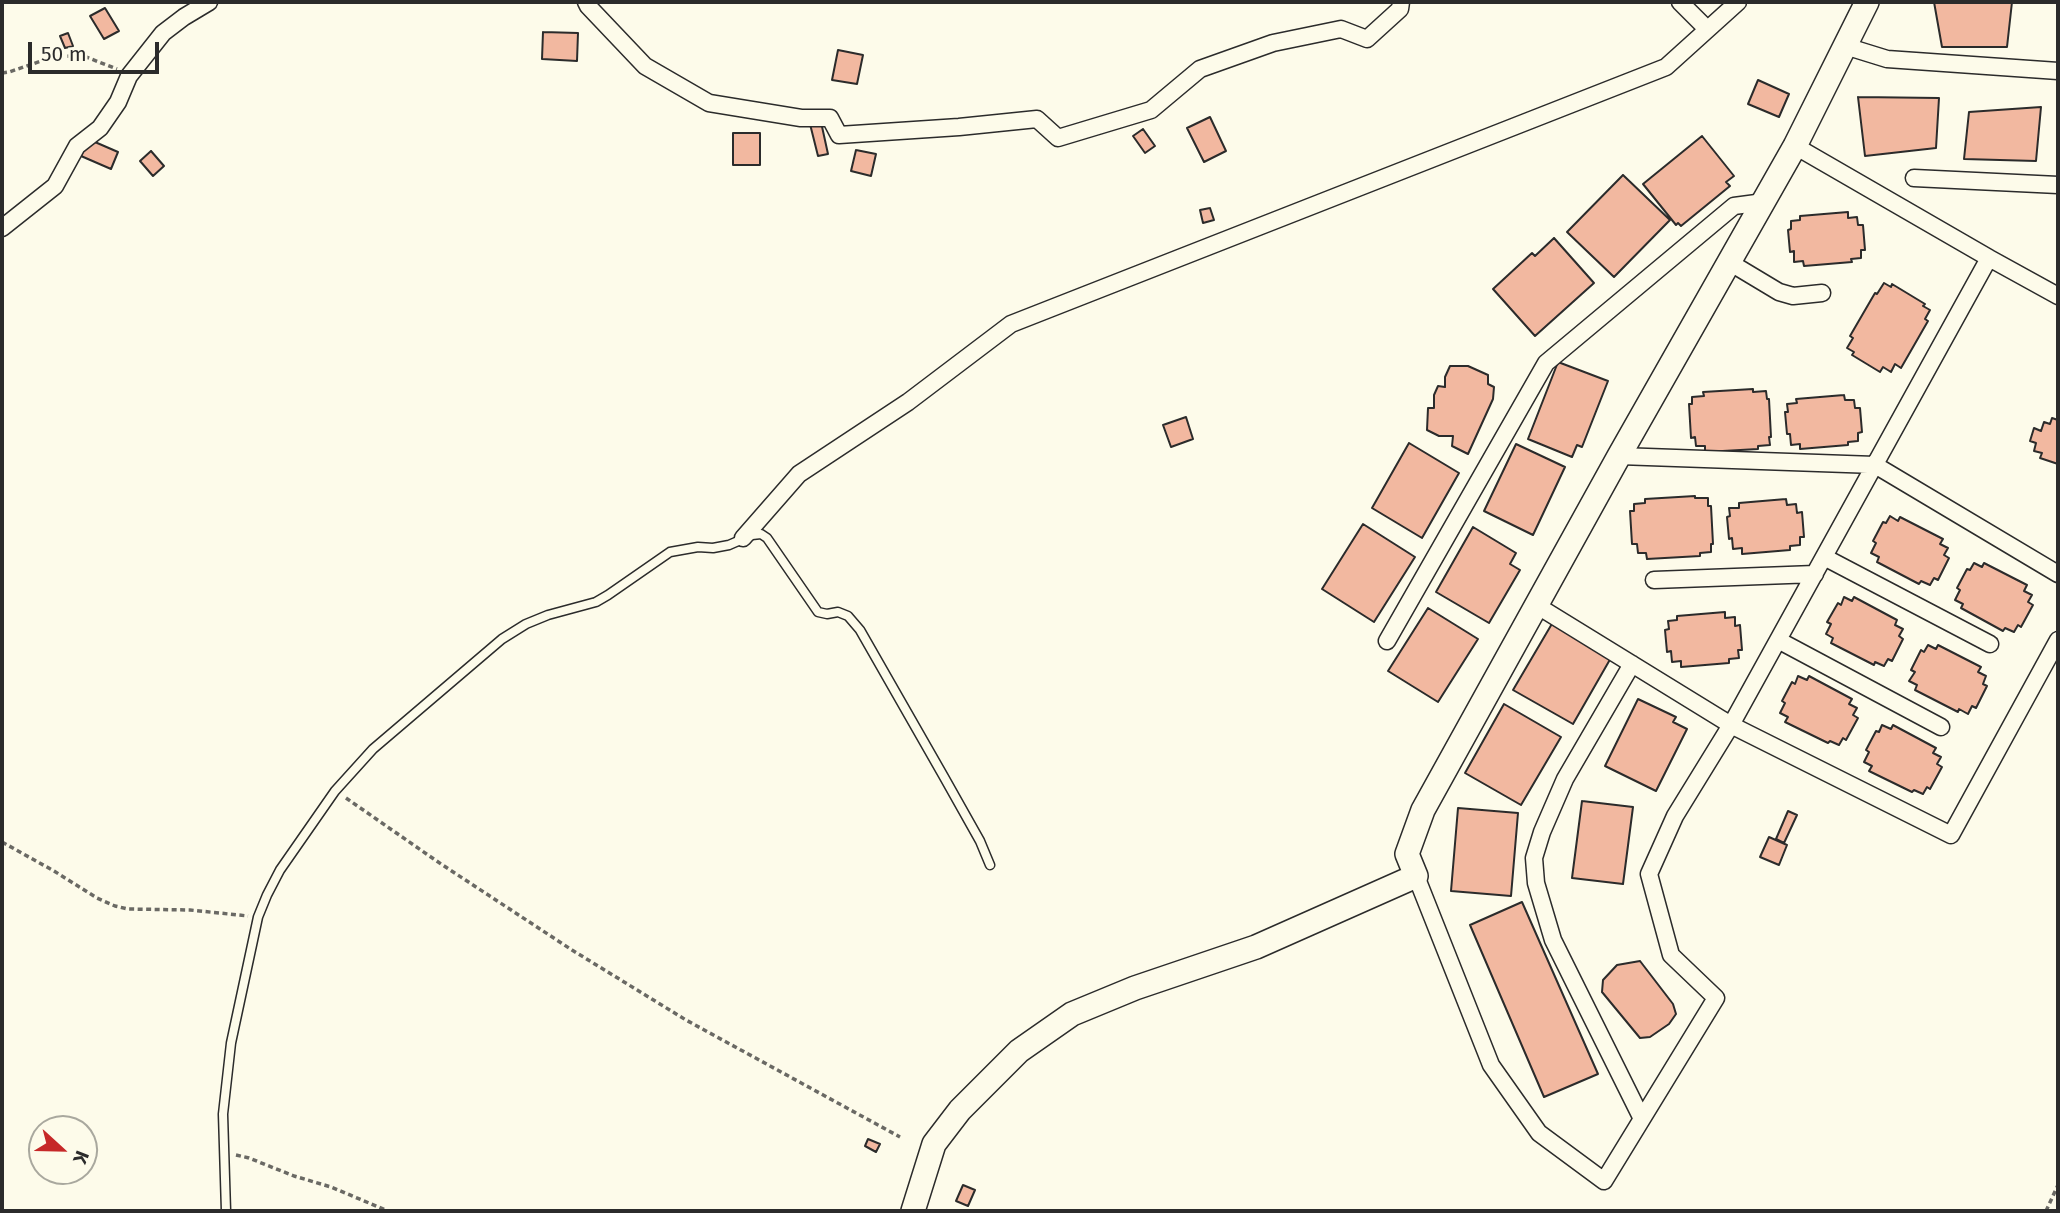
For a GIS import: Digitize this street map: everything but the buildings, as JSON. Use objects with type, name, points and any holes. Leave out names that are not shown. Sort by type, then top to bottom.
[{"type":"street","points":[[2,228],[55,186],[77,146],[100,128],[118,102],[129,76],[163,33],[209,2]]},
{"type":"street","points":[[586,2],[645,66],[709,103],[800,118],[831,118],[839,135],[1037,119],[1058,138],[1151,110],[1200,69],[1273,43],[1341,29],[1367,38],[1400,9],[1401,2]]},
{"type":"street","points":[[1680,2],[1707,29]]},
{"type":"street","points":[[743,538],[799,474],[908,402],[1011,324],[1666,66],[1738,2]]},
{"type":"street","points":[[1867,2],[1796,146],[1619,456],[1423,810],[1407,854],[1491,1065],[1539,1133],[1604,1181],[1716,998],[1671,955],[1649,874],[1675,817],[1731,725],[1989,258]]},
{"type":"street","points":[[1845,46],[1887,59],[2058,71]]},
{"type":"street","points":[[1796,146],[2058,296]]},
{"type":"street","points":[[1914,178],[2058,185]]},
{"type":"street","points":[[1387,641],[1546,363],[1734,206],[1764,202]]},
{"type":"street","points":[[1729,262],[1779,292],[1793,296],[1822,293]]},
{"type":"street","points":[[1619,456],[1875,465],[2058,574]]},
{"type":"street","points":[[1824,557],[1990,643]]},
{"type":"street","points":[[1654,580],[1815,573]]},
{"type":"street","points":[[1536,605],[1731,725],[1951,835],[2058,640]]},
{"type":"street","points":[[1778,640],[1941,727]]},
{"type":"street","points":[[1632,664],[1565,779],[1534,858],[1535,883],[1553,940],[1642,1119]]},
{"type":"street","points":[[913,1211],[934,1143],[960,1110],[1019,1051],[1072,1014],[1135,988],[1256,947],[1416,876]]},
{"type":"lane","points":[[226,1211],[223,1114],[231,1043],[258,917],[280,870],[335,791],[373,749],[502,639],[526,624],[608,595],[670,552],[729,545],[752,534],[761,534],[767,538],[818,612],[838,612],[848,616],[860,630],[974,831],[990,865]]},
{"type":"path","points":[[2,73],[53,57],[71,56],[106,63],[129,76]]},
{"type":"path","points":[[335,791],[572,950],[687,1020],[900,1137]]},
{"type":"path","points":[[2,842],[115,906],[258,917]]},
{"type":"path","points":[[223,1153],[249,1158],[331,1187],[388,1211]]},
{"type":"path","points":[[2046,1211],[2058,1185]]}]
